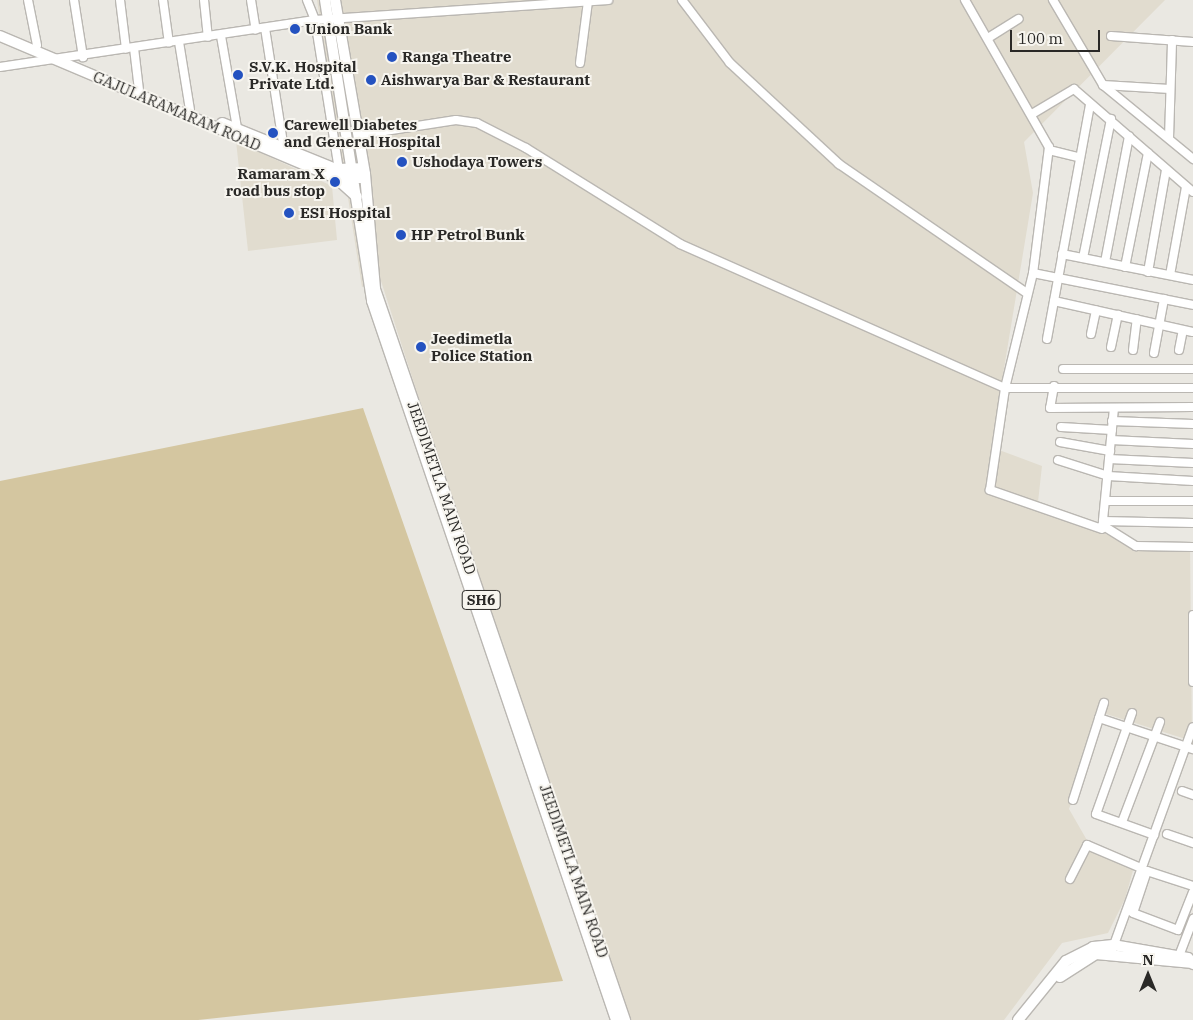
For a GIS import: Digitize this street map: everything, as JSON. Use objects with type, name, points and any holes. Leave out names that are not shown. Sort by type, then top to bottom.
[{"type":"main road","name":"JEEDIMETLA MAIN ROAD","points":[[325,0],[333,19],[348,75],[370,205],[367,224],[376,289],[398,374],[625,1020]]},
{"type":"main road","name":"JEEDIMETLA MAIN ROAD","points":[[334,0],[333,19],[358,173],[357,197],[369,289],[616,1020]]},
{"type":"main road","name":"GAJULARAMARAM ROAD","points":[[0,30],[37,45],[59,58],[338,174],[358,173]]},
{"type":"main road","name":"GAJULARAMARAM ROAD","points":[[0,36],[237,128],[338,174]]},
{"type":"main road","points":[[348,75],[345,88],[367,224]]},
{"type":"main road","points":[[338,174],[357,197]]},
{"type":"main road","points":[[1018,1020],[1066,961],[1093,947],[1179,956],[1193,963]]},
{"type":"main road","points":[[1026,1020],[1068,968],[1085,958],[1112,949],[1193,963]]},
{"type":"street","points":[[28,0],[37,45]]},
{"type":"street","points":[[74,0],[82,57]]},
{"type":"street","points":[[120,0],[139,90]]},
{"type":"street","points":[[163,0],[169,43]]},
{"type":"street","points":[[204,0],[208,37]]},
{"type":"street","points":[[251,0],[261,29],[284,150]]},
{"type":"street","points":[[307,0],[315,20],[338,174]]},
{"type":"street","points":[[0,66],[59,58],[82,57],[315,20],[608,0]]},
{"type":"street","points":[[682,0],[730,63],[839,164],[1027,293]]},
{"type":"street","points":[[965,0],[1032,114],[1049,150],[1033,273],[1005,388],[990,490],[1102,525],[1136,546],[1193,547]]},
{"type":"street","points":[[1053,0],[1103,85],[1193,160]]},
{"type":"street","points":[[580,63],[588,2]]},
{"type":"street","points":[[988,38],[1019,19]]},
{"type":"street","points":[[221,36],[237,128]]},
{"type":"street","points":[[1111,36],[1193,42]]},
{"type":"street","points":[[1168,138],[1172,40]]},
{"type":"street","points":[[179,42],[190,110]]},
{"type":"street","points":[[1103,85],[1170,89]]},
{"type":"street","points":[[1032,114],[1074,89],[1190,189],[1170,275]]},
{"type":"street","points":[[1047,339],[1090,104]]},
{"type":"street","points":[[1083,258],[1111,119]]},
{"type":"street","points":[[359,135],[456,120],[477,123],[680,244],[1005,388],[1054,386],[1193,388]]},
{"type":"street","points":[[1105,262],[1129,136]]},
{"type":"street","points":[[1049,150],[1080,158]]},
{"type":"street","points":[[1125,267],[1148,153]]},
{"type":"street","points":[[1148,272],[1166,170]]},
{"type":"street","points":[[1062,254],[1148,272],[1193,277]]},
{"type":"street","points":[[1033,273],[1193,304]]},
{"type":"street","points":[[1154,353],[1164,299]]},
{"type":"street","points":[[1054,302],[1193,332]]},
{"type":"street","points":[[1091,334],[1096,310]]},
{"type":"street","points":[[1111,347],[1118,315]]},
{"type":"street","points":[[1133,350],[1137,319]]},
{"type":"street","points":[[1179,350],[1183,330]]},
{"type":"street","points":[[1063,369],[1193,369]]},
{"type":"street","points":[[1054,386],[1050,408],[1193,407]]},
{"type":"street","points":[[1102,525],[1107,500],[1114,408]]},
{"type":"street","points":[[1112,421],[1193,424]]},
{"type":"street","points":[[1060,427],[1112,430]]},
{"type":"street","points":[[1111,440],[1193,444]]},
{"type":"street","points":[[1060,442],[1110,450]]},
{"type":"street","points":[[1058,460],[1108,476],[1193,481]]},
{"type":"street","points":[[1109,460],[1193,463]]},
{"type":"street","points":[[1107,500],[1193,501]]},
{"type":"street","points":[[1102,525],[1193,523]]},
{"type":"street","points":[[1193,615],[1193,682]]},
{"type":"street","points":[[1073,800],[1104,703]]},
{"type":"street","points":[[1132,713],[1096,814],[1154,835]]},
{"type":"street","points":[[1099,718],[1190,748]]},
{"type":"street","points":[[1122,822],[1160,722]]},
{"type":"street","points":[[1112,949],[1141,868],[1190,748],[1193,727]]},
{"type":"street","points":[[1182,791],[1193,795]]},
{"type":"street","points":[[1166,834],[1193,843]]},
{"type":"street","points":[[1070,879],[1087,845],[1141,868]]},
{"type":"street","points":[[1157,867],[1193,881]]},
{"type":"street","points":[[1193,886],[1147,870],[1133,913],[1178,930],[1193,892]]},
{"type":"street","points":[[1179,956],[1193,919]]},
{"type":"shaded area","points":[[317,0],[1165,0],[1024,142],[1033,193],[991,447],[1042,466],[1038,502],[1127,544],[1190,545],[1192,741],[1103,713],[1069,809],[1088,842],[1134,867],[1125,899],[1108,933],[1062,943],[1004,1020],[620,1020],[381,281],[362,287]]},
{"type":"shaded area","name":"ESI Hospital","points":[[236,141],[332,186],[337,240],[248,251]]},
{"type":"shaded area","points":[[363,408],[563,981],[198,1020],[0,1020],[0,481]]},
{"type":"place","name":"Union Bank","points":[[295,29]]},
{"type":"place","name":"Ranga Theatre","points":[[392,57]]},
{"type":"place","name":"S.V.K. Hospital Private Ltd.","points":[[238,75]]},
{"type":"place","name":"Aishwarya Bar & Restaurant","points":[[371,80]]},
{"type":"place","name":"Carewell Diabetes and General Hospital","points":[[273,133]]},
{"type":"place","name":"Ushodaya Towers","points":[[402,162]]},
{"type":"place","name":"Ramaram X road bus stop","points":[[335,182]]},
{"type":"place","name":"ESI Hospital","points":[[289,213]]},
{"type":"place","name":"HP Petrol Bunk","points":[[401,235]]},
{"type":"place","name":"Jeedimetla Police Station","points":[[421,347]]}]
